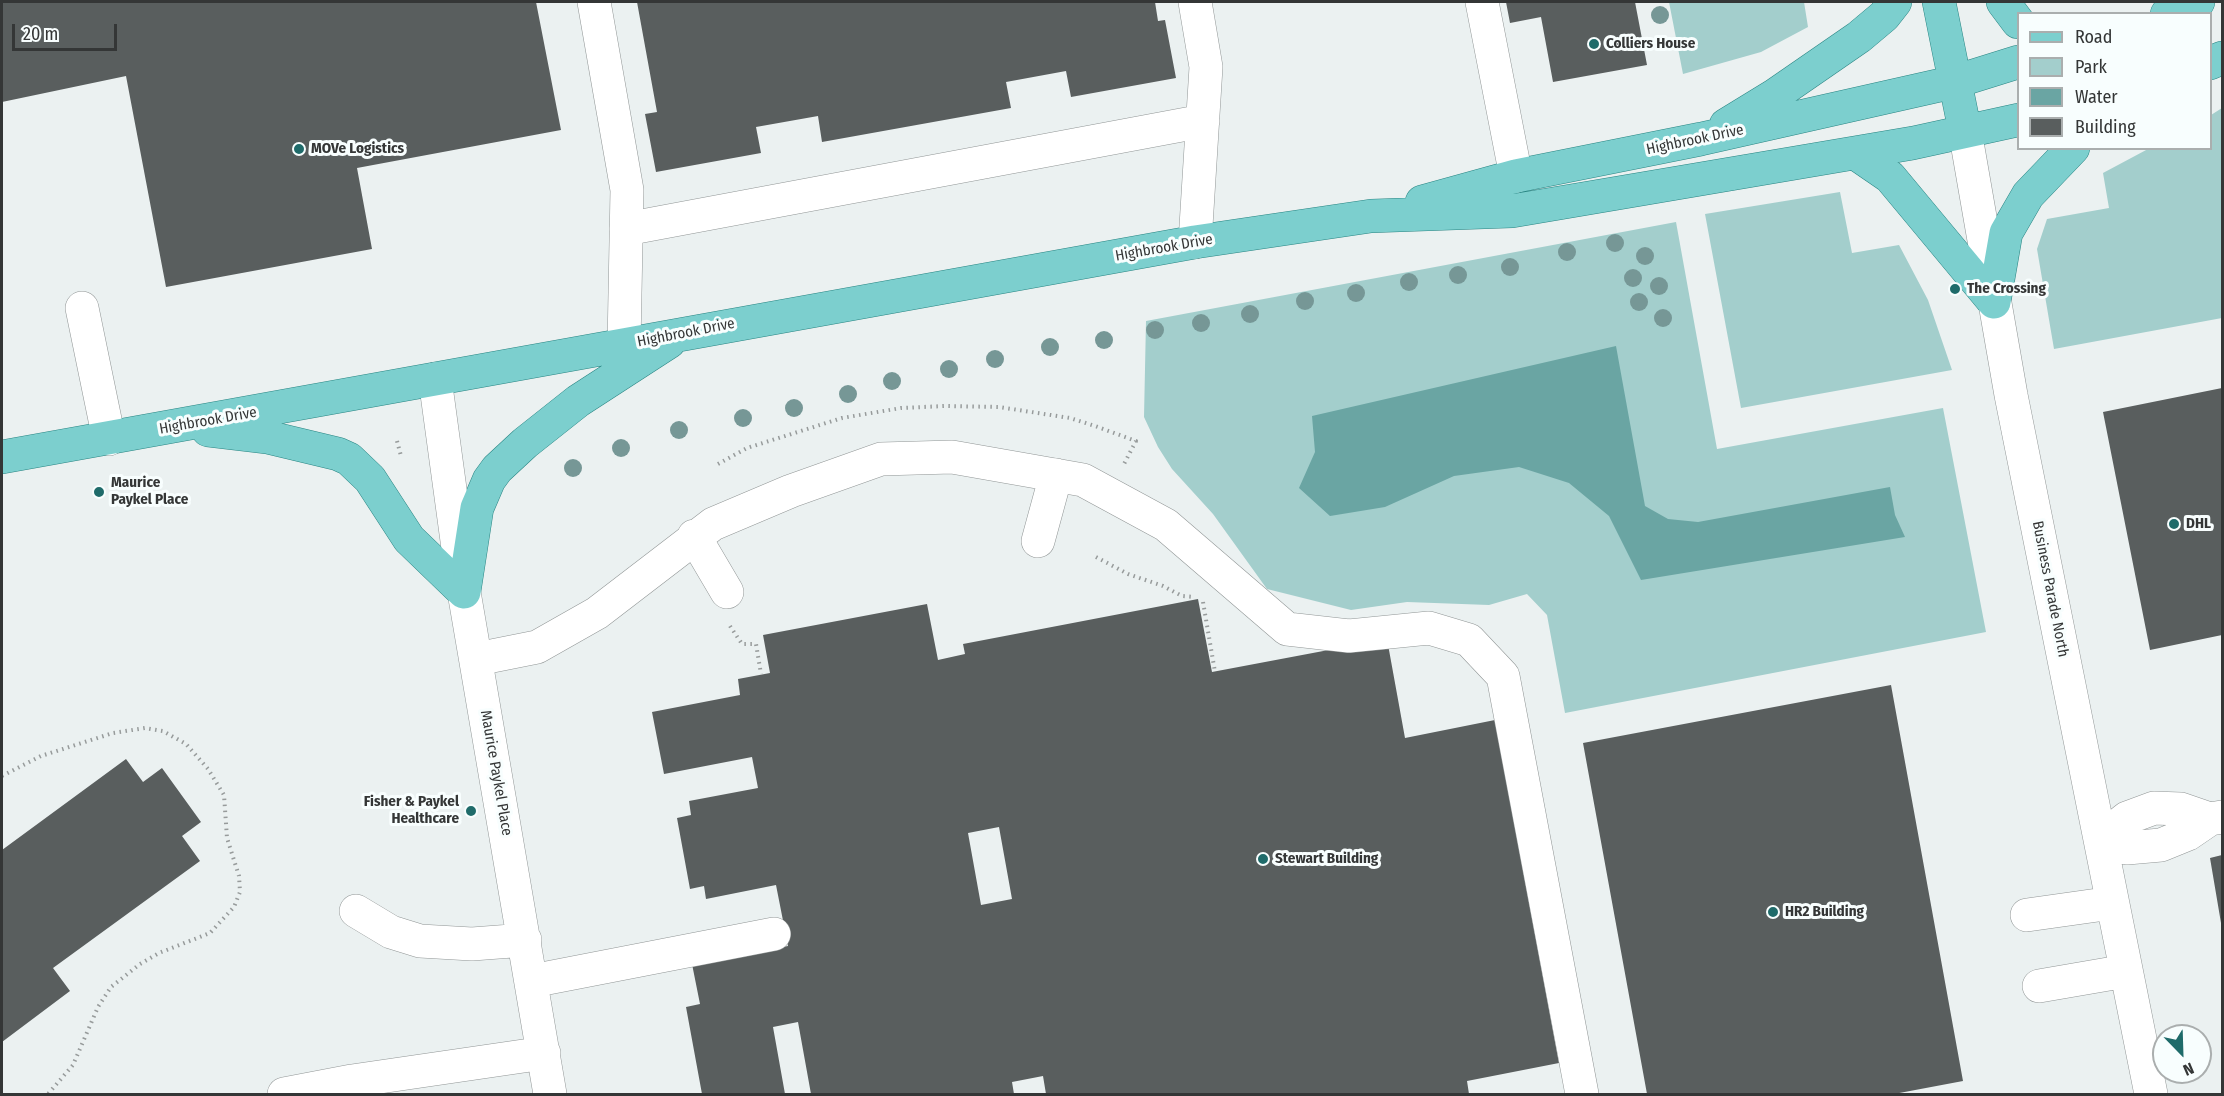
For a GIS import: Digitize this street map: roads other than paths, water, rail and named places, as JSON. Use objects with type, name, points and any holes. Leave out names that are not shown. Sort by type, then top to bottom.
[{"type":"main road","points":[[1701,140],[1775,95],[1859,37],[1884,16],[1895,2]]},
{"type":"main road","name":"Business Parade North","points":[[1939,2],[1965,131]]},
{"type":"main road","points":[[2003,2],[2017,20]]},
{"type":"main road","points":[[2172,12],[2198,2]]},
{"type":"main road","name":"Highbrook Drive","points":[[1371,216],[1516,176],[1701,140],[1954,82],[2017,63]]},
{"type":"main road","name":"Highbrook Drive","points":[[2,457],[1195,242],[1371,216],[1512,211],[1855,153],[2017,120]]},
{"type":"main road","points":[[1994,302],[2006,233],[2028,195],[2071,150]]},
{"type":"main road","points":[[1855,153],[1890,177],[1994,302]]},
{"type":"main road","points":[[464,592],[477,508],[489,480],[497,469],[525,443],[578,401],[683,333]]},
{"type":"main road","points":[[176,426],[267,438],[338,454],[349,459],[370,479],[409,539],[464,592]]},
{"type":"street","points":[[594,2],[627,190],[624,345]]},
{"type":"street","points":[[1195,2],[1206,67],[1195,242]]},
{"type":"street","points":[[1482,2],[1516,176]]},
{"type":"street","points":[[626,229],[1203,121]]},
{"type":"street","name":"Business Parade North","points":[[1965,131],[1994,302],[2151,1095]]},
{"type":"street","points":[[82,308],[109,439]]},
{"type":"street","name":"Maurice Paykel Place","points":[[435,379],[464,592],[550,1095]]},
{"type":"street","points":[[477,659],[537,647],[597,613],[694,536],[713,524],[791,491],[881,459],[952,457],[1083,480],[1166,525],[1287,629],[1349,636],[1430,628],[1469,640],[1503,676],[1582,1095]]},
{"type":"street","points":[[1038,541],[1056,476]]},
{"type":"street","points":[[694,536],[727,592]]},
{"type":"street","points":[[2100,839],[2127,818],[2154,808],[2181,809],[2216,818]]},
{"type":"street","points":[[2027,915],[2112,903]]},
{"type":"street","points":[[356,911],[391,932],[420,941],[472,944],[525,940]]},
{"type":"street","points":[[532,981],[774,934]]},
{"type":"street","points":[[2039,986],[2126,971]]},
{"type":"street","points":[[284,1095],[352,1081],[544,1053]]},
{"type":"water","points":[[1616,346],[1645,506],[1668,519],[1698,522],[1890,487],[1895,515],[1905,537],[1641,580],[1609,516],[1569,483],[1519,467],[1454,476],[1385,507],[1330,516],[1299,488],[1315,452],[1312,416]]},
{"type":"place","name":"Colliers House","points":[[1594,44]]},
{"type":"place","name":"MOVe Logistics","points":[[299,149]]},
{"type":"place","name":"The Crossing","points":[[1955,289]]},
{"type":"place","name":"Maurice Paykel Place","points":[[99,492]]},
{"type":"place","name":"DHL","points":[[2174,524]]},
{"type":"place","name":"Fisher & Paykel Healthcare","points":[[471,811]]},
{"type":"place","name":"Stewart Building","points":[[1263,859]]},
{"type":"place","name":"HR2 Building","points":[[1773,912]]}]
